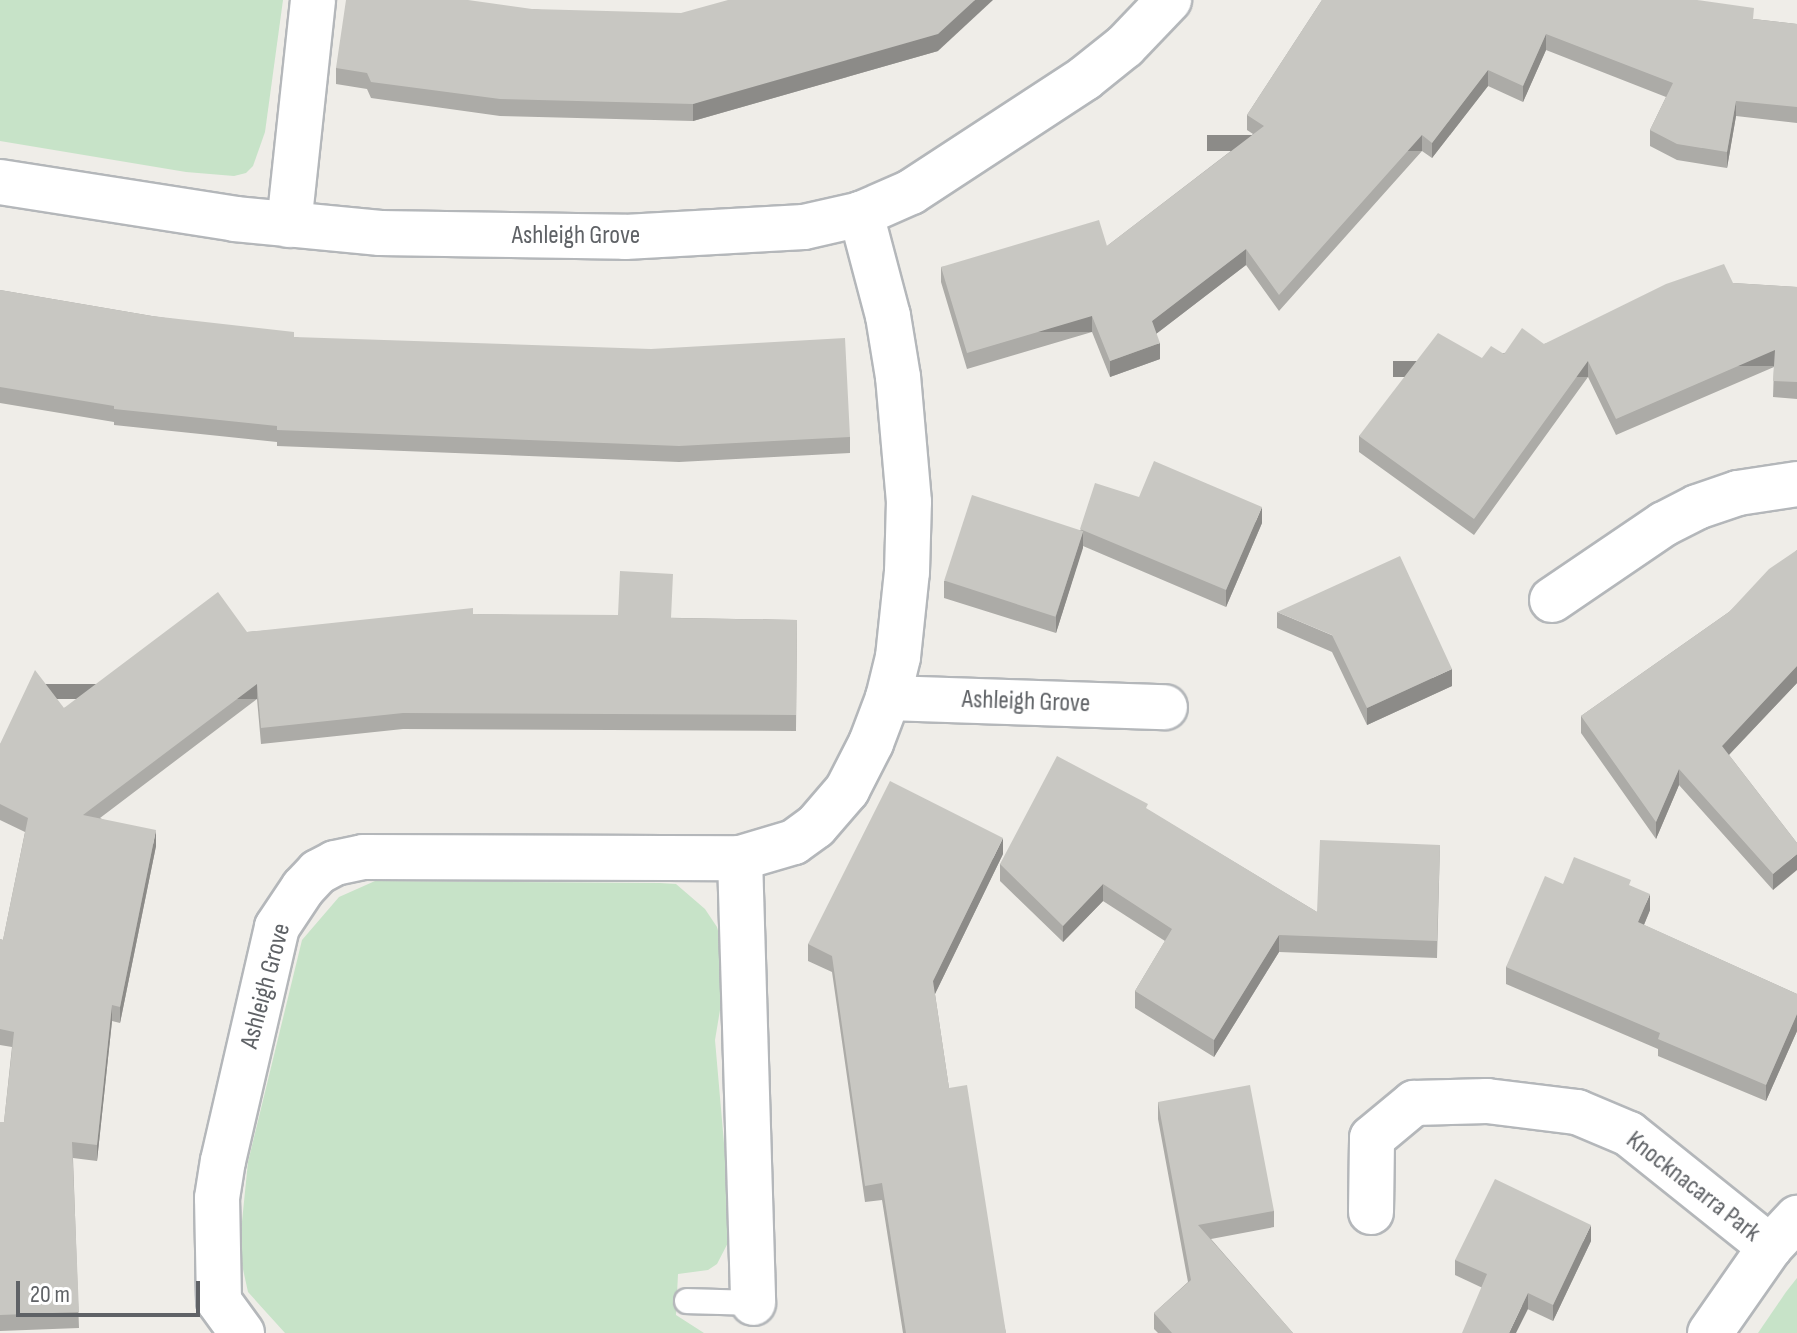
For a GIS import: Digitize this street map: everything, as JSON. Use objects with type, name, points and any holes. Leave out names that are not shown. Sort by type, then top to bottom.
[{"type":"street","points":[[289,225],[313,0]]},
{"type":"street","name":"Ashleigh Grove","points":[[0,182],[289,225],[431,236],[625,237],[804,227],[861,214],[911,192],[1050,104],[1125,46],[1169,0]]},
{"type":"street","name":"Ashleigh Grove","points":[[242,1333],[227,1316],[218,1291],[217,1198],[223,1161],[277,927],[291,904],[318,872],[335,863],[363,857],[740,858],[794,842],[832,810],[871,743],[888,698],[904,608],[909,502],[893,347],[861,214]]},
{"type":"street","points":[[1552,600],[1664,524],[1697,507],[1738,493],[1797,484]]},
{"type":"street","name":"Ashleigh Grove","points":[[888,698],[1165,707]]},
{"type":"street","points":[[740,858],[753,1303]]},
{"type":"street","name":"Knocknacarra Park","points":[[1371,1212],[1372,1138],[1414,1103],[1487,1101],[1577,1112],[1629,1134],[1783,1232],[1710,1333]]},
{"type":"lane","points":[[687,1301],[753,1303]]},
{"type":"green space","points":[[0,0],[283,0],[265,132],[253,166],[246,173],[234,176],[186,172],[0,141]]},
{"type":"green space","points":[[375,881],[676,884],[705,909],[717,927],[724,952],[725,980],[715,1040],[732,1235],[717,1264],[708,1270],[678,1274],[676,1315],[704,1333],[285,1333],[248,1292],[239,1251],[248,1162],[302,940],[339,897]]},
{"type":"green space","points":[[1797,1278],[1797,1333],[1758,1333],[1786,1292]]},
{"type":"building","points":[[346,0],[468,0],[532,9],[681,13],[728,0],[975,0],[938,34],[693,104],[500,99],[371,82],[367,73],[336,68]]},
{"type":"building","points":[[1322,0],[1697,0],[1754,8],[1753,19],[1797,24],[1797,107],[1736,101],[1727,152],[1677,144],[1650,130],[1673,83],[1546,34],[1523,86],[1488,70],[1432,143],[1422,135],[1279,295],[1246,249],[1152,321],[1160,343],[1110,361],[1092,316],[967,353],[941,267],[1099,220],[1107,246],[1264,126],[1247,115]]},
{"type":"building","points":[[1724,264],[1733,283],[1797,287],[1797,382],[1773,381],[1775,350],[1616,419],[1588,361],[1474,519],[1359,436],[1438,333],[1482,358],[1491,346],[1504,354],[1522,328],[1544,344],[1666,284]]},
{"type":"building","points":[[0,290],[152,316],[294,332],[294,337],[651,349],[845,338],[850,437],[679,446],[277,430],[277,426],[114,409],[114,406],[0,387]]},
{"type":"building","points":[[1154,461],[1262,507],[1226,590],[1080,529],[1095,483],[1139,497]]},
{"type":"building","points":[[972,495],[1083,531],[1055,617],[944,581]]},
{"type":"building","points":[[1797,550],[1797,666],[1722,746],[1797,843],[1797,854],[1773,874],[1679,769],[1656,822],[1581,716],[1729,612],[1769,569]]},
{"type":"building","points":[[1400,556],[1452,669],[1367,708],[1332,635],[1277,612]]},
{"type":"building","points":[[620,571],[673,574],[671,618],[797,620],[796,715],[403,713],[261,728],[257,684],[83,815],[156,830],[120,1007],[112,1005],[97,1145],[72,1142],[79,1312],[0,1315],[0,1122],[4,1122],[14,1032],[0,1029],[0,939],[3,940],[28,818],[0,804],[0,744],[35,670],[64,708],[218,592],[247,632],[473,608],[473,614],[618,615]]},
{"type":"building","points":[[1057,756],[1148,804],[1146,808],[1317,912],[1320,840],[1440,845],[1437,941],[1279,935],[1214,1040],[1135,991],[1172,929],[1103,884],[1063,926],[1000,864]]},
{"type":"building","points":[[890,781],[1003,838],[933,981],[949,1088],[967,1085],[1006,1333],[906,1333],[882,1183],[865,1186],[832,956],[808,944]]},
{"type":"building","points":[[1574,857],[1631,880],[1629,885],[1650,894],[1638,922],[1797,994],[1797,1014],[1766,1085],[1658,1039],[1660,1033],[1506,967],[1545,876],[1563,884]]},
{"type":"building","points":[[1250,1085],[1274,1211],[1198,1225],[1293,1333],[1172,1333],[1154,1313],[1191,1280],[1158,1102]]},
{"type":"building","points":[[1495,1179],[1591,1225],[1553,1305],[1528,1293],[1509,1333],[1462,1333],[1487,1274],[1455,1260]]}]
